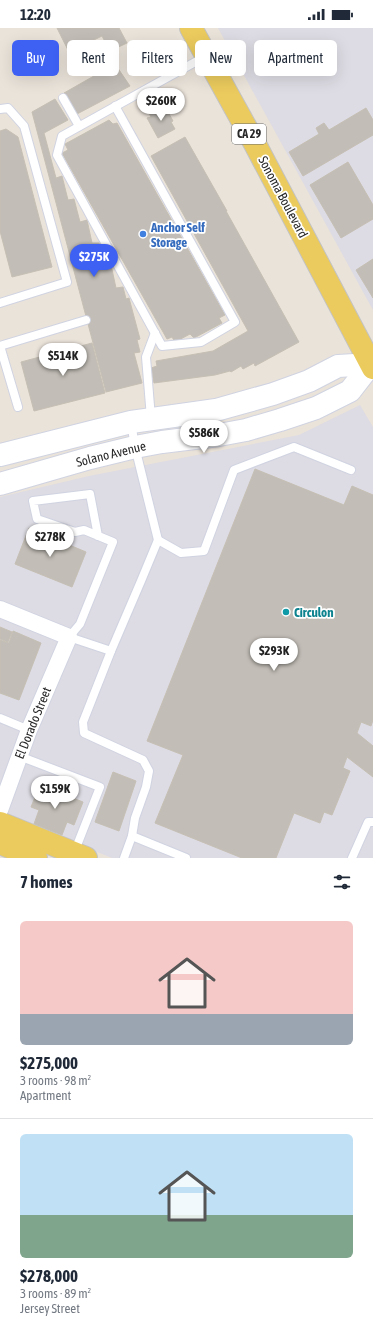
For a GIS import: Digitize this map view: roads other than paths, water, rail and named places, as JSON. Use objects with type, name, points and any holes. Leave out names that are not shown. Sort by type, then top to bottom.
[{"type":"main road","name":"Sonoma Boulevard","points":[[191,28],[198,40]]},
{"type":"main road","name":"Sonoma Boulevard","points":[[218,76],[372,365]]},
{"type":"main road","name":"Solano Avenue","points":[[0,456],[141,420],[216,410],[273,394],[309,381],[338,366],[372,365]]},
{"type":"main road","name":"Solano Avenue","points":[[0,484],[90,458],[135,447],[246,430],[280,420],[316,408],[350,391],[372,365]]},
{"type":"main road","points":[[0,823],[80,856]]},
{"type":"main road","points":[[0,843],[36,858]]},
{"type":"street","points":[[0,609],[69,636]]},
{"type":"street","name":"El Dorado Street","points":[[0,810],[29,730],[69,636]]},
{"type":"lane","points":[[115,106],[235,322],[201,342],[162,346],[57,155],[62,136],[115,106],[195,63]]},
{"type":"lane","points":[[63,98],[79,126]]},
{"type":"lane","points":[[0,109],[8,108],[24,126],[67,282],[0,303]]},
{"type":"lane","points":[[18,408],[0,346],[86,320]]},
{"type":"lane","points":[[124,858],[132,836],[135,818],[146,787],[149,771],[142,760],[84,733],[82,722],[110,651],[142,581],[158,540],[135,447],[141,420],[146,357],[154,332]]},
{"type":"lane","points":[[158,540],[181,552],[204,551],[234,470],[294,447],[351,470]]},
{"type":"lane","points":[[98,536],[90,494],[33,501],[37,519],[75,532],[84,530],[98,536],[113,542],[80,624],[69,636],[110,651]]},
{"type":"lane","points":[[0,718],[29,730]]},
{"type":"lane","points":[[19,756],[100,787],[80,856]]},
{"type":"lane","points":[[352,858],[368,822],[373,822]]},
{"type":"lane","points":[[132,836],[186,858]]},
{"type":"place","name":"Anchor Self Storage","points":[[143,234]]},
{"type":"place","name":"Circulon","points":[[286,612]]}]
